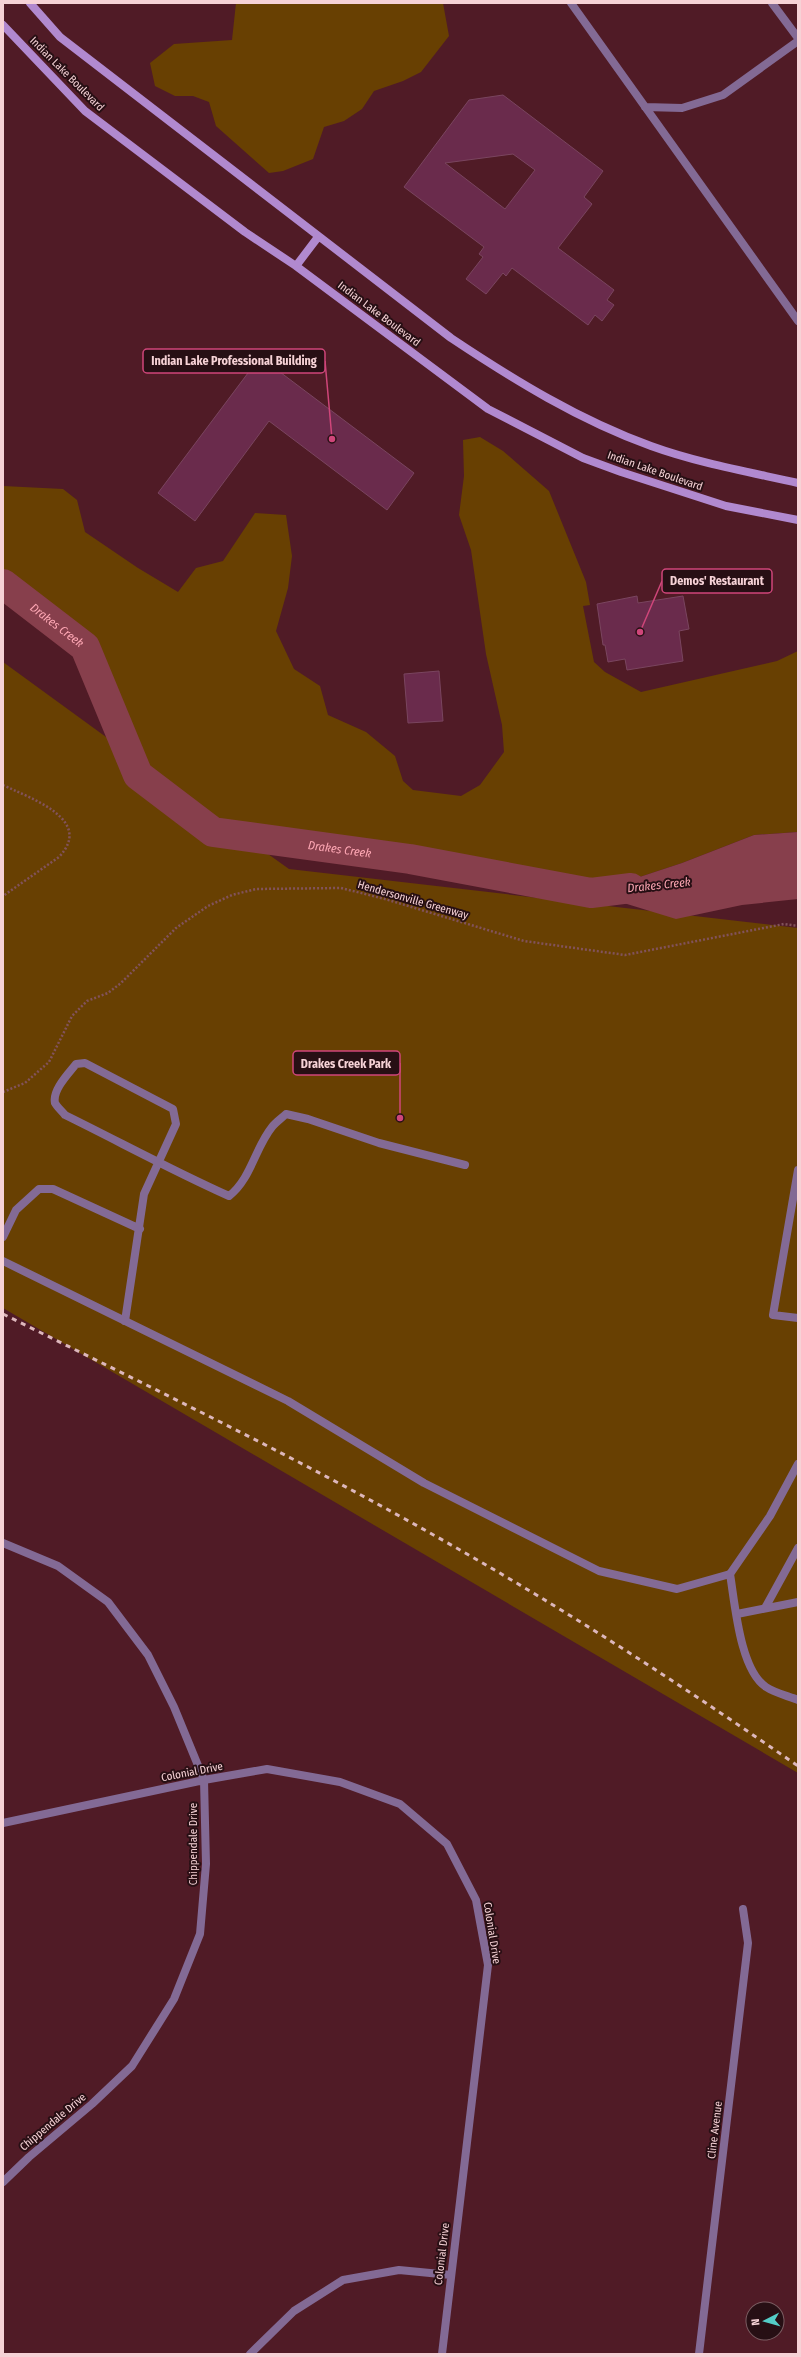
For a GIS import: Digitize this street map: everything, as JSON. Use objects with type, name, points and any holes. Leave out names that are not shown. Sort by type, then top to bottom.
[{"type":"main road","name":"Indian Lake Boulevard","points":[[30,3],[60,36],[318,237],[451,338],[550,400],[598,424],[651,446],[717,465],[798,483]]},
{"type":"main road","name":"Indian Lake Boulevard","points":[[3,24],[86,111],[245,232],[296,266],[488,409],[583,458],[666,488],[719,504],[798,520]]},
{"type":"main road","points":[[296,266],[318,237]]},
{"type":"street","points":[[571,3],[798,321]]},
{"type":"street","points":[[645,106],[682,108],[723,95],[798,40],[772,3]]},
{"type":"street","points":[[125,1321],[140,1229],[144,1194],[158,1162],[176,1124],[173,1109],[86,1063],[76,1064],[63,1080],[54,1098],[56,1104],[65,1115],[158,1162],[229,1196],[236,1191],[246,1176],[272,1127],[286,1114],[308,1119],[379,1143],[465,1165]]},
{"type":"street","points":[[798,1170],[773,1315],[798,1318]]},
{"type":"street","points":[[3,1237],[16,1210],[39,1189],[53,1189],[140,1229]]},
{"type":"street","points":[[3,1261],[288,1402],[424,1483],[599,1571],[677,1590],[730,1574],[770,1516],[798,1464]]},
{"type":"street","name":"Chippendale Drive","points":[[3,1543],[58,1566],[108,1602],[148,1655],[174,1707],[204,1780],[206,1864],[200,1934],[174,2000],[132,2066],[92,2104],[29,2157],[3,2182]]},
{"type":"street","points":[[766,1608],[798,1548]]},
{"type":"street","points":[[730,1574],[746,1659],[755,1675],[766,1687],[798,1700]]},
{"type":"street","points":[[737,1614],[798,1602]]},
{"type":"street","name":"Colonial Drive","points":[[3,1823],[204,1780],[267,1769],[340,1782],[400,1804],[447,1844],[476,1900],[488,1965],[442,2354]]},
{"type":"street","name":"Cline Avenue","points":[[699,2354],[748,1943],[743,1909]]},
{"type":"street","points":[[250,2354],[294,2312],[343,2280],[399,2270],[451,2275]]},
{"type":"path","points":[[3,785],[59,814],[68,825],[69,838],[66,849],[59,857],[3,896]]},
{"type":"path","name":"Hendersonville Greenway","points":[[3,1092],[25,1082],[49,1062],[58,1048],[62,1034],[72,1016],[87,1001],[108,993],[121,984],[176,928],[208,906],[232,895],[256,889],[342,888],[385,898],[524,941],[625,954],[777,925],[784,924],[798,926]]},
{"type":"shaded area","points":[[236,3],[443,3],[449,36],[421,72],[403,81],[374,91],[362,109],[344,121],[324,127],[313,159],[283,171],[269,173],[216,126],[209,102],[193,96],[175,96],[155,86],[150,63],[174,44],[232,40]]},
{"type":"shaded area","points":[[480,437],[503,451],[549,491],[586,582],[590,605],[583,606],[594,662],[605,672],[641,692],[777,661],[798,651],[798,832],[754,835],[682,863],[591,893],[410,859],[244,837],[289,869],[798,928],[798,1773],[3,1308],[3,662],[128,753],[85,647],[3,584],[3,486],[63,489],[77,500],[85,532],[138,568],[178,592],[196,568],[223,561],[255,513],[286,515],[292,556],[288,588],[276,631],[294,669],[320,686],[328,715],[366,732],[395,756],[403,781],[413,790],[461,796],[480,785],[504,752],[502,725],[486,654],[471,550],[459,515],[464,476],[463,440]]},
{"type":"water","points":[[798,832],[798,899],[742,905],[676,919],[591,893],[682,863],[754,835]]},
{"type":"building","points":[[503,95],[603,171],[584,197],[592,204],[558,248],[614,290],[607,300],[614,305],[602,321],[595,315],[588,325],[512,268],[506,276],[503,273],[486,294],[466,279],[483,257],[479,254],[484,247],[404,187],[469,100]],"holes":[[[513,154],[535,170],[505,209],[445,163]]]},
{"type":"building","points":[[260,357],[414,473],[387,510],[269,421],[195,521],[158,493]]},
{"type":"building","points":[[637,596],[638,603],[683,596],[689,629],[679,631],[683,661],[627,670],[625,659],[608,662],[605,645],[603,645],[597,604]]},
{"type":"building","points":[[439,671],[443,721],[408,723],[404,674]]},
{"type":"waterway","name":"Drakes Creek","points":[[3,584],[85,647],[138,775],[213,832],[410,859],[591,893],[631,888]]},
{"type":"railway","points":[[3,1314],[286,1455],[398,1515],[497,1571],[628,1652],[798,1766]]},
{"type":"place","name":"Indian Lake Professional Building","points":[[332,439]]},
{"type":"place","name":"Demos' Restaurant","points":[[640,632]]},
{"type":"place","name":"Drakes Creek Park","points":[[400,1118]]}]
